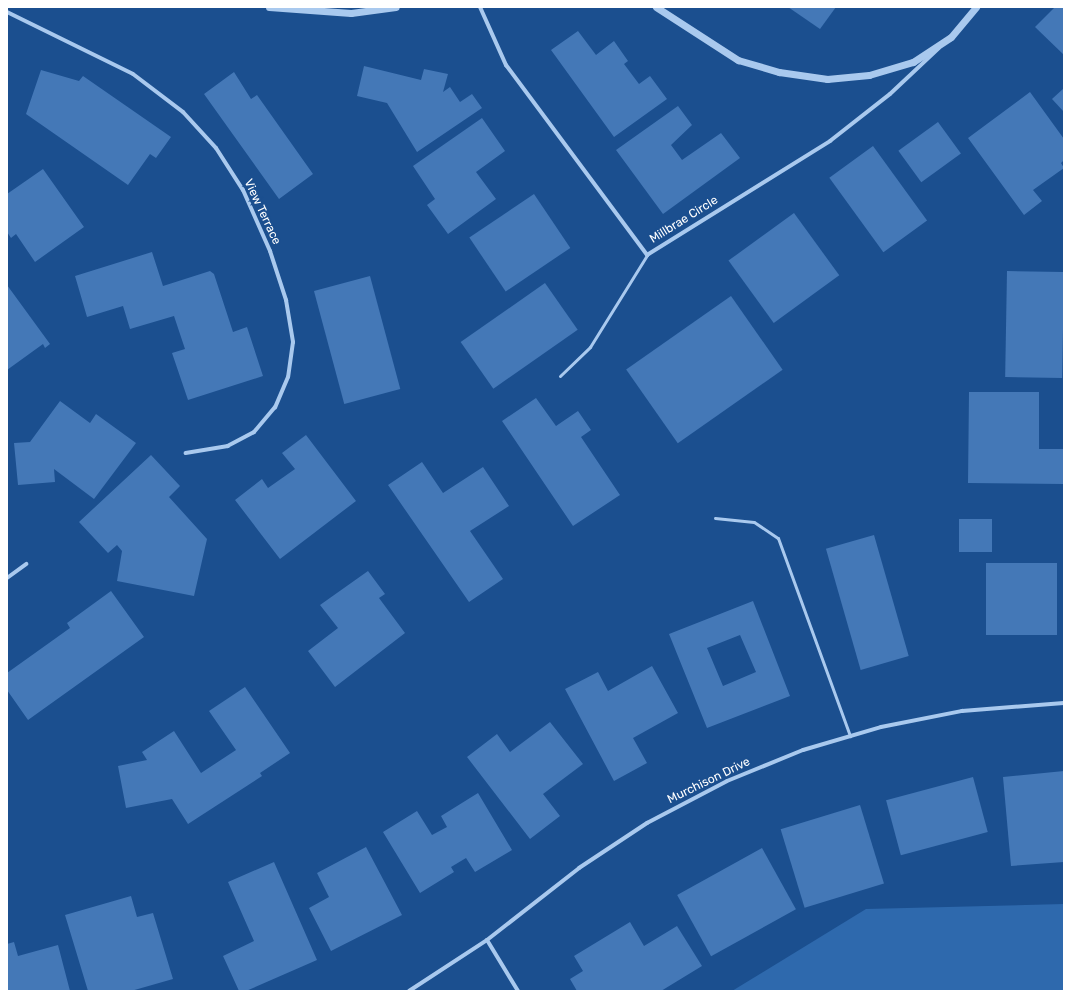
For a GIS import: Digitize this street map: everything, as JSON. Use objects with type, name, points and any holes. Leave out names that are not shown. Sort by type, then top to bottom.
[{"type":"street","points":[[269,7],[351,13],[396,7]]},
{"type":"street","name":"Millbrae Circle","points":[[480,7],[506,65],[647,255],[830,141],[890,94],[951,37]]},
{"type":"street","points":[[656,7],[738,60],[779,72],[827,79],[869,75],[913,62],[951,37],[976,7]]},
{"type":"street","name":"View Terrace","points":[[7,12],[133,74],[183,112],[216,148],[243,190],[270,251],[286,300],[293,342],[288,377],[275,407],[254,432],[228,446],[186,453]]},
{"type":"street","points":[[7,578],[26,564]]},
{"type":"street","name":"Murchison Drive","points":[[409,991],[487,940],[579,868],[647,823],[727,781],[803,750],[850,736],[962,711],[1064,703]]},
{"type":"street","points":[[487,940],[518,991]]},
{"type":"lane","points":[[560,376],[590,346],[647,255]]},
{"type":"lane","points":[[715,518],[754,522],[778,538],[850,736]]},
{"type":"shaded area","points":[[1064,904],[1064,991],[732,991],[866,909]]},
{"type":"building","points":[[788,7],[836,7],[820,29]]},
{"type":"building","points":[[1055,7],[1064,7],[1064,55],[1035,27]]},
{"type":"building","points":[[578,31],[596,55],[614,41],[628,61],[624,64],[639,84],[650,76],[667,99],[614,137],[551,50]]},
{"type":"building","points":[[364,66],[421,80],[424,69],[448,74],[443,92],[450,87],[460,102],[472,94],[482,108],[417,152],[387,103],[357,96]]},
{"type":"building","points":[[41,70],[79,81],[83,76],[171,137],[156,158],[150,154],[128,185],[26,114]]},
{"type":"building","points":[[234,72],[251,99],[257,95],[313,174],[279,199],[204,94]]},
{"type":"building","points":[[1064,88],[1064,112],[1052,99]]},
{"type":"building","points":[[1030,92],[1064,139],[1064,160],[1061,163],[1064,168],[1033,190],[1042,201],[1024,215],[968,138]]},
{"type":"building","points":[[678,106],[692,125],[671,145],[682,160],[721,133],[740,158],[663,214],[616,150]]},
{"type":"building","points":[[482,118],[505,151],[476,172],[496,199],[448,234],[427,205],[435,199],[413,166]]},
{"type":"building","points":[[938,122],[961,154],[921,182],[898,151]]},
{"type":"building","points":[[873,146],[927,220],[883,252],[829,178]]},
{"type":"building","points":[[43,169],[84,227],[35,262],[16,234],[11,238],[7,232],[7,194]]},
{"type":"building","points":[[534,194],[570,248],[506,292],[469,238]]},
{"type":"building","points":[[794,213],[839,275],[774,323],[728,261]]},
{"type":"building","points":[[152,252],[163,286],[210,271],[214,274],[233,332],[247,327],[263,376],[188,400],[172,353],[185,349],[174,316],[130,329],[123,306],[87,317],[75,276]]},
{"type":"building","points":[[1007,271],[1064,272],[1062,378],[1005,377]]},
{"type":"building","points":[[370,276],[400,389],[344,404],[314,291]]},
{"type":"building","points":[[545,283],[578,330],[493,389],[461,342]]},
{"type":"building","points":[[7,285],[50,344],[45,348],[43,344],[7,370]]},
{"type":"building","points":[[731,296],[783,370],[678,443],[626,369]]},
{"type":"building","points":[[969,392],[1039,392],[1039,449],[1064,449],[1064,484],[968,483]]},
{"type":"building","points":[[536,398],[556,426],[578,411],[591,430],[581,437],[620,495],[573,526],[502,421]]},
{"type":"building","points":[[60,401],[90,423],[96,414],[136,443],[94,499],[54,469],[55,482],[18,485],[14,443],[30,442]]},
{"type":"building","points":[[306,435],[356,501],[280,559],[235,500],[262,479],[268,488],[295,469],[282,453]]},
{"type":"building","points":[[151,455],[180,486],[169,497],[207,539],[194,596],[117,581],[122,551],[117,545],[108,553],[79,522]]},
{"type":"building","points":[[422,462],[443,493],[483,467],[509,506],[470,531],[503,579],[469,602],[388,485]]},
{"type":"building","points":[[959,519],[992,519],[992,552],[959,552]]},
{"type":"building","points":[[874,535],[909,656],[861,670],[826,549]]},
{"type":"building","points":[[986,563],[1057,563],[1057,635],[986,635]]},
{"type":"building","points":[[368,571],[385,594],[379,598],[405,633],[335,687],[308,651],[338,628],[320,605]]},
{"type":"building","points":[[111,591],[144,637],[28,720],[7,690],[7,673],[70,628],[67,623]]},
{"type":"building","points":[[753,601],[790,696],[707,728],[669,634]],"holes":[[[740,635],[756,672],[723,686],[707,648]]]},
{"type":"building","points":[[652,666],[678,713],[633,738],[647,763],[614,781],[565,689],[598,672],[608,691]]},
{"type":"building","points":[[245,687],[290,753],[260,773],[262,776],[188,824],[172,799],[126,808],[118,766],[147,760],[142,752],[174,731],[201,773],[236,750],[209,711]]},
{"type":"building","points":[[550,722],[583,764],[543,794],[560,816],[530,839],[467,757],[497,734],[510,752]]},
{"type":"building","points":[[1064,771],[1064,862],[1011,866],[1003,777]]},
{"type":"building","points":[[973,777],[988,832],[901,855],[886,800]]},
{"type":"building","points":[[478,793],[512,850],[475,872],[466,858],[451,867],[454,872],[420,893],[383,832],[417,811],[432,835],[447,827],[441,816]]},
{"type":"building","points":[[860,805],[884,883],[805,908],[781,829]]},
{"type":"building","points":[[366,847],[402,915],[331,951],[309,908],[329,897],[317,873]]},
{"type":"building","points":[[762,848],[796,909],[711,956],[677,895]]},
{"type":"building","points":[[274,862],[317,960],[246,991],[239,991],[223,956],[254,941],[228,882]]},
{"type":"building","points":[[131,896],[137,917],[153,913],[173,979],[131,991],[88,991],[65,915]]},
{"type":"building","points":[[630,922],[644,946],[677,926],[702,966],[661,991],[577,991],[570,979],[583,971],[574,956]]},
{"type":"building","points":[[14,942],[18,956],[58,945],[70,991],[7,991],[7,944]]}]
